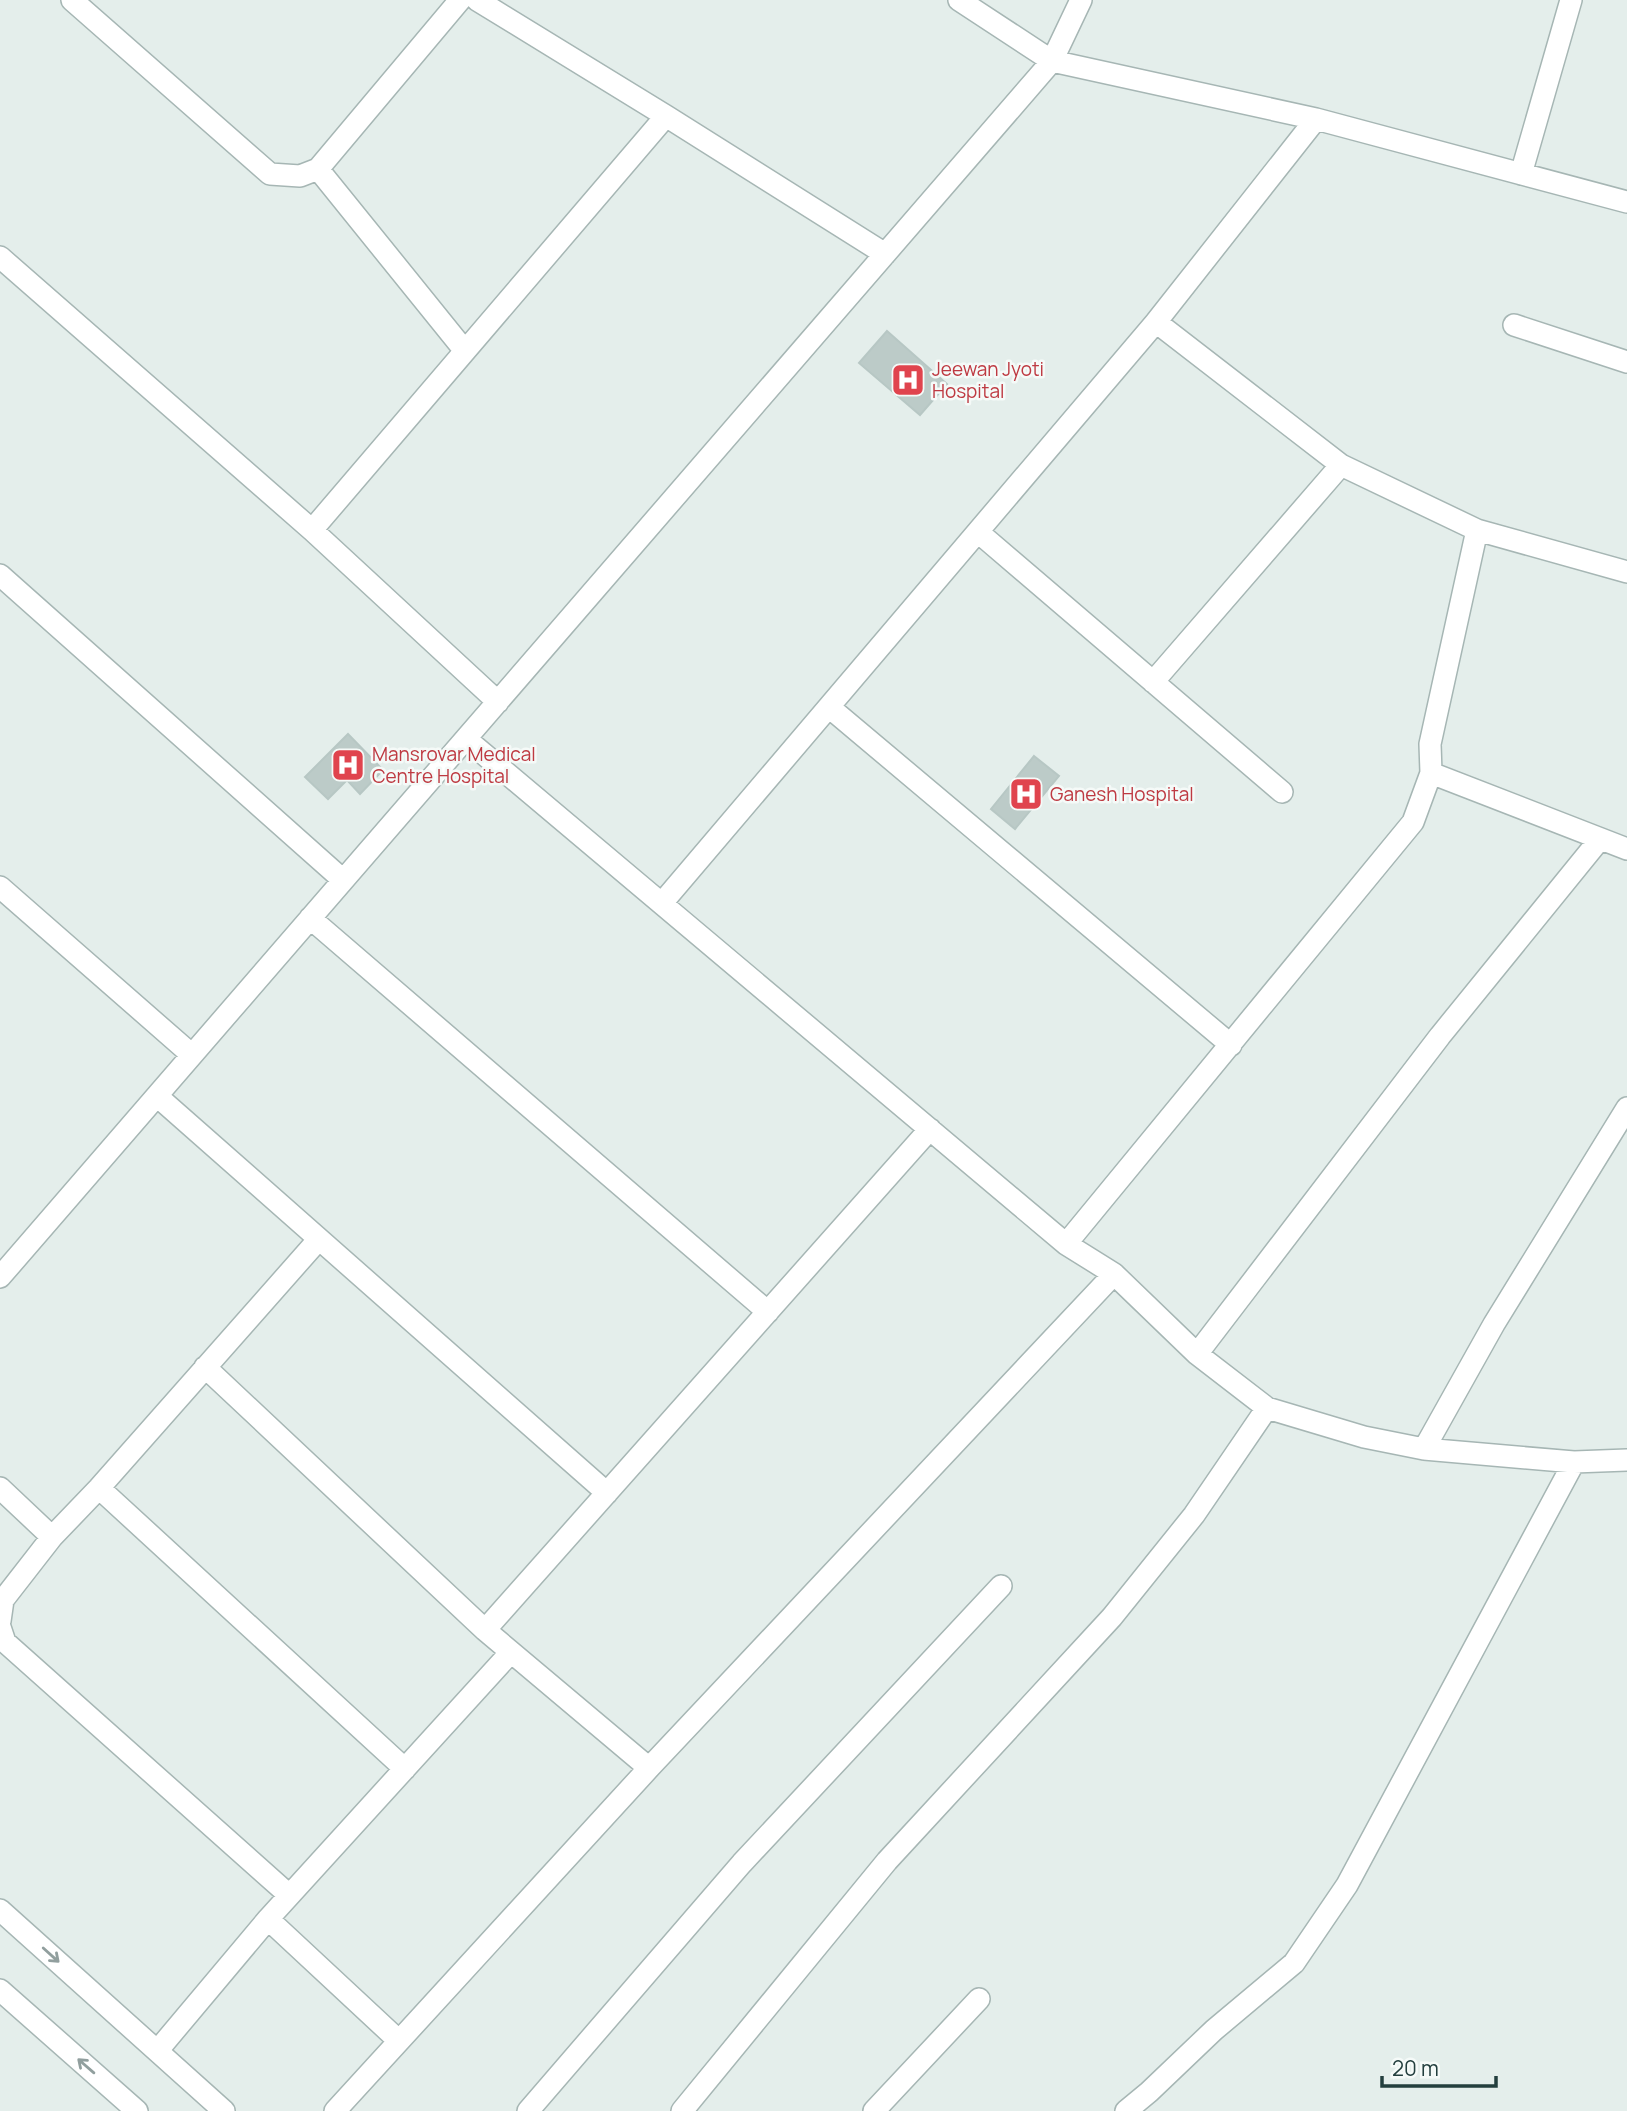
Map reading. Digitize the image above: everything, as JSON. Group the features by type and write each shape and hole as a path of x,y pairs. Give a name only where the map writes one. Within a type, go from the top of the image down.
{"street":[{"path":"72,0 270,174 300,176 318,169 460,0"},
{"path":"477,0 885,254"},
{"path":"959,0 1052,61 1316,120 1627,202"},
{"path":"0,1277 1052,61 1081,0"},
{"path":"1521,174 1572,0"},
{"path":"312,530 666,116"},
{"path":"662,903 1156,322 1316,120"},
{"path":"318,169 465,351"},
{"path":"0,257 312,530 498,702"},
{"path":"1156,322 1341,465 1477,530 1627,572"},
{"path":"1514,325 1627,362"},
{"path":"1153,682 1341,465"},
{"path":"1066,1244 1413,822 1431,773 1430,744 1477,530"},
{"path":"978,532 1282,792"},
{"path":"0,575 343,880"},
{"path":"829,707 1231,1045"},
{"path":"466,739 1066,1244 1114,1274 1197,1354 1267,1408 1364,1437 1424,1449 1574,1462 1627,1460"},
{"path":"1431,773 1627,849"},
{"path":"1197,1354 1440,1036 1600,839"},
{"path":"3,895 192,1055"},
{"path":"310,918 768,1312"},
{"path":"157,1096 607,1493"},
{"path":"1424,1449 1494,1324 1627,1108"},
{"path":"485,1630 930,1129"},
{"path":"0,1621 3,1600 52,1537 99,1488 319,1239"},
{"path":"335,2111 649,1768 1114,1274"},
{"path":"205,1367 485,1630 649,1768"},
{"path":"682,2111 887,1861 1112,1617 1194,1515 1267,1408"},
{"path":"1126,2111 1214,2029 1294,1963 1347,1885 1574,1462"},
{"path":"0,1488 52,1537"},
{"path":"99,1488 405,1769"},
{"path":"528,2111 743,1863 1002,1586"},
{"path":"2,1639 289,1895"},
{"path":"158,2050 289,1895 511,1652"},
{"path":"0,1910 224,2111"},
{"path":"268,1919 398,2040"},
{"path":"0,1990 137,2111"},
{"path":"874,2111 979,1999"}],"building":[{"path":"887,331 947,384 920,415 859,363"},
{"path":"348,734 383,770 360,794 347,780 328,799 305,777"},
{"path":"1034,756 1059,776 1015,829 991,809"}],"place":[{"name":"Jeewan Jyoti Hospital","path":"908,380"},
{"name":"Mansrovar Medical Centre Hospital","path":"348,765"},
{"name":"Ganesh Hospital","path":"1026,794"}]}
